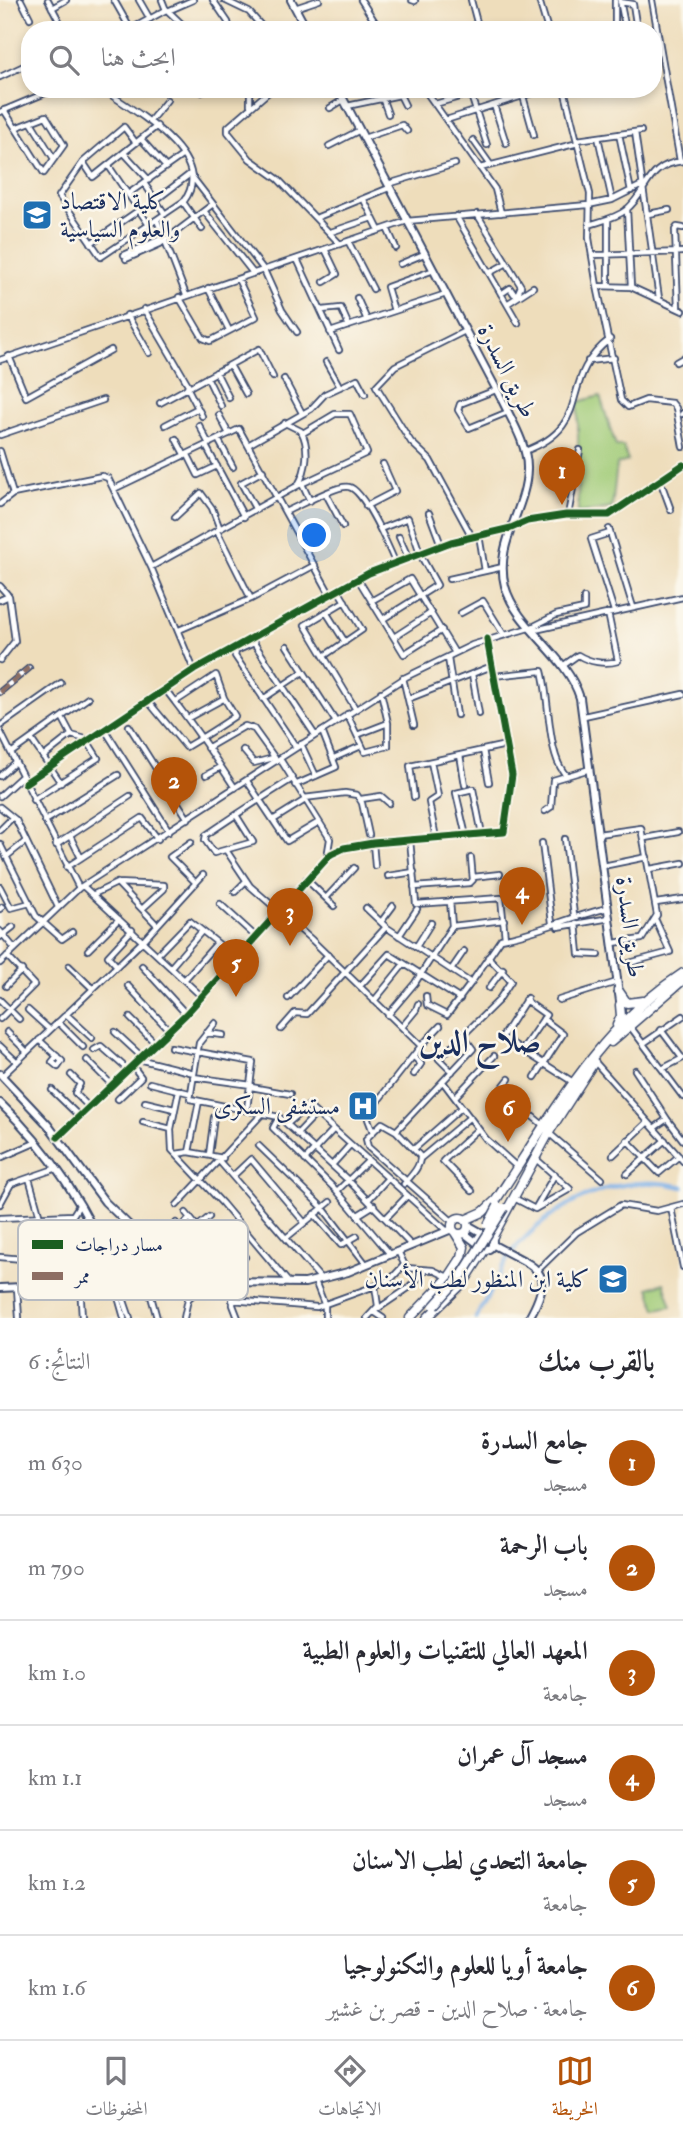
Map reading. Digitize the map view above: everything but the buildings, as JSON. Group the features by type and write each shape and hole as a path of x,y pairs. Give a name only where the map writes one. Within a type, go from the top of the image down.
{"highway":[{"path":"412,1318 449,1277 464,1253 458,1228 493,1203 548,1130 594,1062 649,999 683,972"},
{"path":"613,1031 683,980"},
{"path":"618,986 629,1004 649,999"},
{"path":"427,1318 464,1282 536,1159 573,1082 621,1018 620,1004"},
{"path":"421,1318 461,1271 542,1135 548,1130"},
{"path":"412,1318 433,1304"}],"main road":[{"path":"291,0 302,21"},
{"name":"طريق السدرة","path":"342,98 508,412 524,451 527,476 511,528 503,567 508,593 533,629 564,665 577,689 584,716 620,1004 629,1021"},
{"path":"618,986 629,1021"},
{"path":"1,1075 58,1137 101,1197 127,1220"},
{"path":"0,1105 37,1142 57,1168 87,1220"},
{"path":"248,1282 289,1284 318,1280 458,1228 488,1241"},
{"path":"458,1228 477,1243 488,1241"},
{"path":"477,1243 479,1236 537,1271 542,1280 543,1291 529,1318"},
{"path":"0,1288 17,1288"}],"street":[{"path":"21,0 30,18"},
{"path":"48,0 59,21"},
{"path":"52,8 66,0"},
{"path":"114,0 126,21"},
{"path":"139,0 150,19"},
{"path":"162,0 179,21"},
{"path":"146,21 193,0"},
{"path":"213,0 227,21"},
{"path":"224,0 249,12 257,21"},
{"path":"295,8 320,0"},
{"path":"361,0 374,21"},
{"path":"471,0 477,21"},
{"path":"539,0 545,21"},
{"path":"652,0 656,21"},
{"path":"616,21 618,1"},
{"path":"618,1 624,21"},
{"path":"618,1 633,4 636,21"},
{"path":"589,225 627,209 643,185 660,168 681,161 662,57"},
{"path":"0,77 21,67"},
{"path":"15,128 46,116 64,145 44,173 2,111 33,98"},
{"path":"116,98 157,126 183,155 190,174 264,270 282,310 297,332"},
{"path":"250,98 250,106"},
{"path":"260,98 228,127 230,136 254,162 278,179 318,217 340,244"},
{"path":"330,108 345,103 388,98"},
{"path":"402,98 405,105"},
{"path":"431,98 497,193 500,213"},
{"path":"435,104 452,98"},
{"path":"472,98 487,145"},
{"path":"446,120 516,98"},
{"path":"524,98 534,135"},
{"path":"566,98 590,194 589,225 597,286 624,404 629,407 646,400 672,403 676,408 682,447"},
{"path":"383,99 388,114"},
{"path":"150,121 167,100"},
{"path":"494,105 506,143"},
{"path":"31,122 54,159"},
{"path":"364,138 402,125 407,131"},
{"path":"83,162 93,177 157,126"},
{"path":"166,167 124,127 83,162 59,196 101,257 106,257 183,202 190,193 190,174"},
{"path":"329,146 360,130"},
{"path":"480,168 578,141 638,131 660,299"},
{"path":"619,134 631,191"},
{"path":"598,137 612,200"},
{"path":"473,140 490,164"},
{"path":"124,153 147,181 165,214"},
{"path":"128,194 183,155"},
{"path":"318,217 364,200 388,186 455,164"},
{"path":"108,165 149,225"},
{"path":"156,200 190,174"},
{"path":"0,360 407,221 588,205 612,200 643,185"},
{"path":"364,200 379,230"},
{"path":"183,202 202,229"},
{"path":"125,257 164,239 213,204"},
{"path":"627,209 631,287"},
{"path":"90,243 139,210"},
{"path":"648,214 669,210"},
{"path":"204,211 253,273"},
{"path":"477,214 522,289 514,294 510,288 501,294"},
{"path":"456,216 518,323"},
{"path":"331,232 372,218"},
{"path":"608,219 608,286"},
{"path":"157,220 186,295"},
{"path":"387,228 396,248"},
{"path":"681,310 675,229 683,228"},
{"path":"348,241 373,289"},
{"path":"233,248 243,242"},
{"path":"324,282 337,274 325,249"},
{"path":"592,254 683,252"},
{"path":"400,264 424,254"},
{"path":"297,259 339,350"},
{"path":"489,274 507,263"},
{"path":"394,311 387,287 434,270"},
{"path":"179,297 206,341 256,316 238,278"},
{"path":"597,286 631,287 681,310"},
{"path":"507,304 533,287"},
{"path":"208,288 229,330"},
{"path":"330,332 446,294"},
{"path":"357,298 367,320"},
{"path":"322,310 341,308 349,326"},
{"path":"144,309 202,416"},
{"path":"127,315 149,353"},
{"path":"465,331 390,368 376,387 414,447 430,460 472,537"},
{"path":"524,451 547,443 568,422 579,376 587,362 610,339"},
{"path":"160,403 259,349 273,377"},
{"path":"9,356 26,397 111,350"},
{"path":"587,362 614,358"},
{"path":"677,362 683,358"},
{"path":"326,362 340,387"},
{"path":"230,365 246,394"},
{"path":"216,372 229,398"},
{"path":"207,377 221,406"},
{"path":"284,379 302,413"},
{"path":"248,445 302,413 324,395 358,379 365,394"},
{"path":"496,390 460,404 458,410 469,428 508,412"},
{"path":"0,435 103,400"},
{"path":"165,425 198,408"},
{"path":"151,567 300,485 367,452 350,414 335,414 303,433"},
{"path":"219,415 229,433"},
{"path":"285,423 303,433"},
{"path":"199,425 244,517"},
{"path":"114,489 239,429 287,511 330,594"},
{"path":"303,433 305,468 300,485 310,501"},
{"path":"176,439 198,475 217,466"},
{"path":"218,439 233,467"},
{"path":"568,515 580,450"},
{"path":"0,451 1,462 13,494"},
{"path":"366,506 395,491 383,464"},
{"path":"25,783 86,739 194,670 338,590 396,562 421,556 441,545 511,528 527,521 568,515 609,515 683,465"},
{"path":"256,510 241,483 264,471"},
{"path":"0,504 13,494 102,476 108,478 151,567 194,670"},
{"path":"660,480 671,510"},
{"path":"287,511 349,487 357,492 366,506 396,562"},
{"path":"174,517 201,493 212,508 218,530 251,599"},
{"path":"326,494 343,526"},
{"path":"518,509 520,516 527,521"},
{"path":"429,513 441,545"},
{"path":"380,529 408,518 421,556 437,585 383,619"},
{"path":"564,665 578,655 589,661 618,661 611,612 591,539 610,531 634,607"},
{"path":"479,535 485,571"},
{"path":"399,537 408,558"},
{"path":"178,630 251,599 315,565"},
{"path":"449,579 503,567"},
{"path":"371,601 409,579 455,653"},
{"path":"361,584 405,654 442,630"},
{"path":"0,586 11,601 15,641 0,660"},
{"path":"324,656 362,630 338,590"},
{"path":"0,600 7,594"},
{"path":"0,962 81,887 403,678 488,639 683,597"},
{"path":"533,629 556,615 584,609 583,598"},
{"path":"345,601 305,625 355,708"},
{"path":"461,613 482,601 504,635"},
{"path":"326,612 345,642"},
{"path":"394,637 431,612"},
{"path":"58,1137 186,1014 200,995 327,858 344,848 373,843 502,833 506,827 512,777 488,639"},
{"path":"315,735 253,642 236,651 235,656 263,699 299,746 316,776"},
{"path":"287,646 336,722"},
{"path":"448,657 457,715"},
{"path":"408,699 492,666"},
{"path":"0,692 29,668"},
{"path":"494,676 542,671 552,725 551,746 559,768 567,776"},
{"path":"263,699 303,672"},
{"path":"472,674 480,713"},
{"path":"147,700 183,747 235,716 223,698 216,675 175,702"},
{"path":"403,678 414,725"},
{"path":"0,726 61,683"},
{"path":"165,689 235,788"},
{"path":"347,714 367,753 389,745 388,723 381,692"},
{"path":"584,716 683,694"},
{"path":"11,753 88,698"},
{"path":"188,719 223,698"},
{"path":"33,800 98,758 86,739 71,735 62,716"},
{"path":"357,735 388,723"},
{"path":"129,726 188,819"},
{"path":"208,748 244,726 254,729 294,782 330,840 344,848"},
{"path":"236,815 253,841 214,853 204,838 236,815 259,799 294,782 336,767 323,731"},
{"path":"0,732 67,867 81,887 94,894 200,995"},
{"path":"107,733 169,831"},
{"path":"43,757 71,735"},
{"path":"31,739 61,783"},
{"path":"0,746 5,741"},
{"path":"414,797 409,768 506,745"},
{"path":"334,758 362,746"},
{"path":"243,750 254,763 277,759"},
{"path":"483,750 489,782"},
{"path":"460,755 465,785"},
{"path":"431,761 438,796 429,802 436,838"},
{"path":"0,776 15,762"},
{"path":"206,775 221,767"},
{"path":"545,811 551,807 552,780 590,769"},
{"path":"44,821 118,775"},
{"path":"1,794 22,776"},
{"path":"247,781 289,842 319,822"},
{"path":"466,836 456,793 473,789 482,835"},
{"path":"273,820 304,799 348,793 361,799 381,796 390,803"},
{"path":"57,845 130,796"},
{"path":"361,799 369,835"},
{"path":"0,807 12,818 26,842 58,907"},
{"path":"67,867 143,817 158,839"},
{"path":"0,830 12,818"},
{"path":"598,834 641,828 656,903 655,920 640,939 613,943"},
{"path":"645,838 678,832"},
{"path":"70,836 81,858"},
{"path":"565,839 574,915"},
{"path":"327,858 330,840"},
{"path":"411,840 417,904 500,898 505,938"},
{"path":"6,857 26,842"},
{"path":"191,842 170,857 196,883"},
{"path":"373,843 375,866"},
{"path":"542,843 552,923"},
{"path":"0,844 42,923 62,939 72,932"},
{"path":"226,850 246,881 328,955 421,1046"},
{"path":"603,866 647,857"},
{"path":"414,887 462,886 472,882 471,858"},
{"path":"650,869 683,863"},
{"path":"326,898 354,868"},
{"path":"388,876 414,872"},
{"path":"472,877 500,874"},
{"path":"1,1075 144,940 203,875"},
{"path":"306,879 334,906"},
{"path":"235,892 246,881"},
{"path":"94,894 117,883 164,885 164,889 142,909"},
{"path":"117,883 157,925"},
{"path":"0,887 11,908 30,902"},
{"path":"656,903 683,899"},
{"path":"388,1015 422,974 452,926 450,901"},
{"path":"220,904 255,936"},
{"path":"381,922 393,906"},
{"path":"366,908 386,927 471,983"},
{"path":"426,996 427,1006 444,1016 449,1014 497,942 505,938 517,938 574,915 609,908"},
{"path":"399,936 417,909"},
{"path":"88,950 120,918"},
{"path":"558,926 610,918"},
{"path":"452,926 504,920"},
{"path":"629,963 670,952 655,920"},
{"path":"158,954 188,922 235,957"},
{"path":"415,947 431,923"},
{"path":"576,923 579,954 599,955"},
{"path":"13,927 1,934 15,949"},
{"path":"281,1029 296,1012 307,1014 386,927"},
{"path":"650,929 660,929"},
{"path":"117,966 108,956 132,930"},
{"path":"172,967 202,931"},
{"path":"185,979 218,943"},
{"path":"451,970 464,951"},
{"path":"360,986 387,954 460,999"},
{"path":"288,998 328,955"},
{"path":"0,1019 34,985 7,956"},
{"path":"452,1072 439,1059 498,1001 510,983 502,969 488,957"},
{"path":"374,1001 404,963"},
{"path":"142,965 186,1014"},
{"path":"69,966 93,989"},
{"path":"489,988 502,969"},
{"path":"6,986 22,970"},
{"path":"128,986 169,1030"},
{"path":"559,1000 618,986"},
{"path":"522,1050 543,1019 544,1013 526,999 502,1035 522,1050 543,1064 573,1082"},
{"path":"0,1000 19,1019"},
{"path":"402,1027 418,1004"},
{"path":"28,1010 50,1030"},
{"path":"66,1014 92,1038"},
{"path":"644,1043 683,1016"},
{"path":"130,1018 155,1043"},
{"path":"535,1077 563,1034 543,1019"},
{"path":"629,1021 683,1097"},
{"path":"58,1022 83,1047"},
{"path":"215,1023 199,1042 190,1099 279,1117 369,1200 411,1245"},
{"path":"373,1132 368,1119 369,1112 440,1026"},
{"path":"661,1030 682,1058 662,1069"},
{"path":"6,1032 27,1052"},
{"path":"115,1032 140,1058 193,1075 290,1094"},
{"path":"206,1033 223,1035"},
{"path":"396,1131 474,1048 462,1034"},
{"path":"39,1040 57,1056"},
{"path":"0,1046 17,1062"},
{"path":"94,1050 102,1046 141,1077 118,1099"},
{"path":"171,1047 253,1062 247,1109"},
{"path":"455,1097 494,1056"},
{"path":"414,1057 421,1064 414,1074"},
{"path":"87,1060 112,1085"},
{"path":"594,1062 682,1159 660,1173 627,1140"},
{"path":"635,1070 683,1140"},
{"path":"71,1075 80,1084 75,1093 89,1107"},
{"path":"493,1098 509,1079"},
{"path":"443,1082 478,1129 517,1168"},
{"path":"150,1083 189,1093"},
{"path":"52,1090 79,1116"},
{"path":"179,1090 171,1129 171,1146 235,1220"},
{"path":"502,1090 602,1180"},
{"path":"189,1152 199,1101"},
{"path":"145,1102 174,1109"},
{"path":"287,1124 306,1106 407,1196 458,1228"},
{"path":"414,1149 462,1107"},
{"path":"209,1156 214,1117 225,1110"},
{"path":"177,1205 222,1160 264,1112"},
{"path":"297,1134 316,1114"},
{"path":"279,1117 273,1127 337,1191 404,1265 410,1269 449,1277"},
{"path":"405,1182 421,1158 470,1117"},
{"path":"654,1128 667,1119"},
{"path":"142,1122 171,1129"},
{"path":"421,1158 384,1122 366,1139 368,1147 458,1228"},
{"path":"613,1155 648,1122"},
{"path":"472,1191 443,1161 478,1129"},
{"path":"305,1160 334,1130"},
{"path":"628,1174 664,1140"},
{"path":"1,1157 37,1142"},
{"path":"332,1165 350,1145"},
{"path":"259,1146 323,1208 366,1264"},
{"path":"176,1154 189,1152 222,1160 318,1280 325,1306 325,1318"},
{"path":"535,1209 570,1189 536,1159"},
{"path":"233,1176 251,1160 304,1222"},
{"path":"337,1191 368,1161"},
{"path":"0,1204 9,1186 57,1168"},
{"path":"535,1209 555,1174"},
{"path":"29,1177 40,1217"},
{"path":"369,1200 388,1178"},
{"path":"386,1218 407,1196"},
{"path":"514,1198 535,1209"},
{"path":"286,1238 330,1202"},
{"path":"0,1218 75,1214 80,1204"},
{"path":"537,1271 577,1232 621,1205 657,1211 683,1204"},
{"path":"358,1215 374,1205"},
{"path":"671,1208 683,1267"},
{"path":"186,1213 190,1218"},
{"path":"314,1214 341,1245 356,1236"},
{"path":"52,1216 52,1220"},
{"path":"205,1220 209,1217"},
{"path":"248,1235 289,1284"},
{"path":"0,1257 18,1259"},
{"path":"239,1318 232,1300 325,1306 392,1278 404,1265"},
{"path":"367,1318 410,1287 425,1270"},
{"path":"375,1286 379,1302 375,1311"},
{"path":"17,1288 19,1318"},
{"path":"81,1300 82,1318"},
{"path":"120,1300 124,1318"},
{"path":"123,1300 130,1318"},
{"path":"152,1300 157,1318"},
{"path":"184,1318 188,1300"},
{"path":"375,1311 383,1318"}],"green space":[{"path":"600,396 616,446 623,446 628,461 617,464 612,508 578,513 578,402"},
{"path":"664,1283 672,1306 656,1309 649,1288"}],"waterway":[{"path":"513,1251 548,1218 590,1195 635,1183 683,1187"},
{"path":"476,1318 508,1258"}],"marked path":[{"path":"0,692 29,668"}],"cycle path":[{"path":"25,783 194,670 369,573 451,542 511,528 527,521 566,515 609,515 683,465"},
{"path":"58,1137 186,1014 331,854 344,848 373,843 504,832 512,775 487,639"}],"place":[{"name":"كلية الاقتصاد والعلوم السياسية","path":"37,215"},
{"name":"جامع السدرة","path":"562,505"},
{"name":"باب الرحمة","path":"174,815"},
{"name":"مسجد آل عمران","path":"522,925"},
{"name":"المعهد العالي للتقنيات والعلوم الطبية","path":"290,946"},
{"name":"جامعة التحدي لطب الاسنان","path":"236,997"},
{"name":"مستشفى السكرى","path":"363,1106"},
{"name":"جامعة أويا للعلوم والتكنولوجيا","path":"508,1142"},
{"name":"كلية ابن المنظور لطب الأسنان","path":"613,1279"}],"district":[{"name":"صلاح الدين","path":"480,1042"}]}
